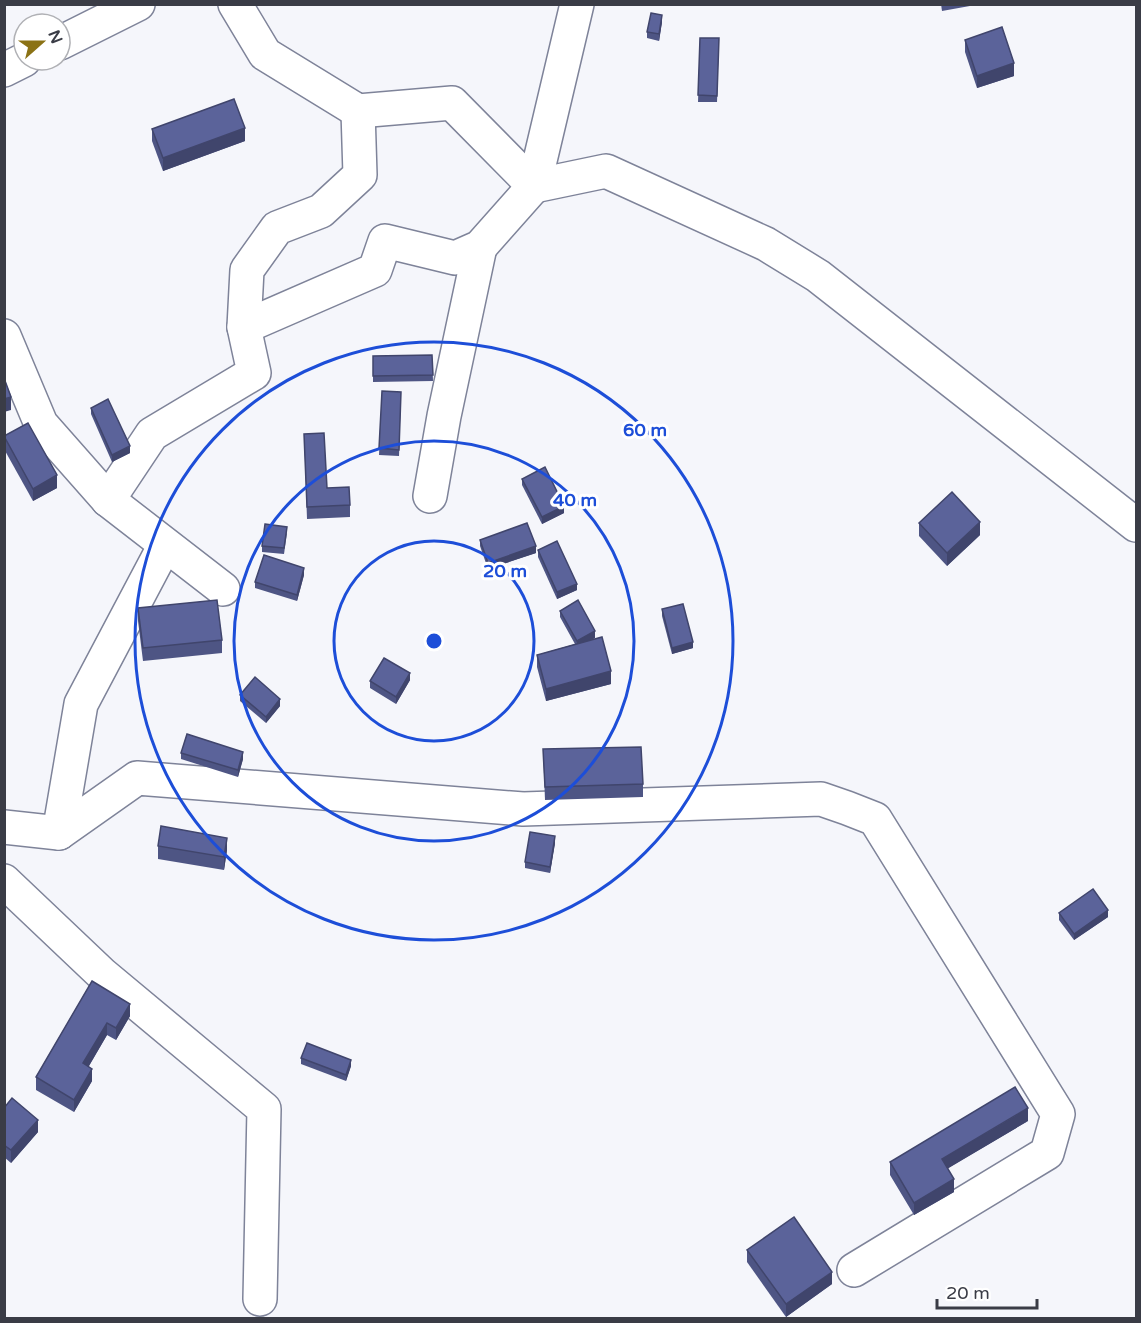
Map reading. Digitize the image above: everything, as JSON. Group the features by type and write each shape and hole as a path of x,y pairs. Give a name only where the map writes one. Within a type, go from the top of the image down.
{"street":[{"path":"72,37 138,4"},
{"path":"235,4 265,54 358,111 452,104 534,186"},
{"path":"244,327 375,270 385,241 455,258 480,247 534,186 577,4"},
{"path":"108,500 153,434 254,373 244,327 247,270 278,228 321,210 360,175 358,111"},
{"path":"534,186 606,171 766,244 818,276 1137,525"},
{"path":"430,496 444,416 480,247"},
{"path":"4,336 41,424 108,500 222,589"},
{"path":"59,833 81,704 165,545"},
{"path":"4,827 59,833 137,778 523,809 821,799 875,819 1058,1114 1047,1153 854,1270"},
{"path":"4,880 102,975 264,1109 260,1299"}],"building":[{"path":"651,13 662,15 659,34 647,32"},
{"path":"1002,27 1014,63 977,76 965,40"},
{"path":"700,38 719,38 717,96 698,95"},
{"path":"234,99 245,128 163,158 152,129"},
{"path":"432,355 433,375 373,376 373,356"},
{"path":"4,378 11,397 4,399"},
{"path":"382,391 401,392 399,450 379,448"},
{"path":"108,399 130,446 112,455 91,408"},
{"path":"28,423 57,475 33,489 4,436"},
{"path":"324,433 327,488 349,487 350,505 307,507 304,434"},
{"path":"545,467 564,506 542,517 522,479"},
{"path":"952,492 980,522 947,553 919,523"},
{"path":"527,523 536,546 488,563 480,540"},
{"path":"265,524 287,527 284,548 262,546"},
{"path":"557,541 577,584 557,592 538,550"},
{"path":"264,555 304,568 297,595 255,582"},
{"path":"217,600 222,640 143,648 138,608"},
{"path":"578,600 595,631 577,641 560,611"},
{"path":"683,604 693,642 672,648 662,609"},
{"path":"602,637 611,671 546,689 537,655"},
{"path":"384,658 410,673 396,697 370,681"},
{"path":"255,677 280,699 266,717 240,695"},
{"path":"187,734 243,752 238,770 181,753"},
{"path":"641,747 643,784 545,787 543,749"},
{"path":"161,826 227,838 224,857 158,846"},
{"path":"530,832 555,836 550,867 525,862"},
{"path":"1093,889 1108,910 1074,934 1059,913"},
{"path":"92,981 130,1004 116,1028 107,1023 83,1063 92,1069 74,1100 36,1077"},
{"path":"307,1043 351,1060 346,1075 301,1058"},
{"path":"1015,1087 1028,1108 942,1159 954,1179 914,1203 890,1162"},
{"path":"12,1098 38,1120 11,1150 4,1145 4,1108"},
{"path":"794,1217 832,1272 786,1304 747,1250"}]}
